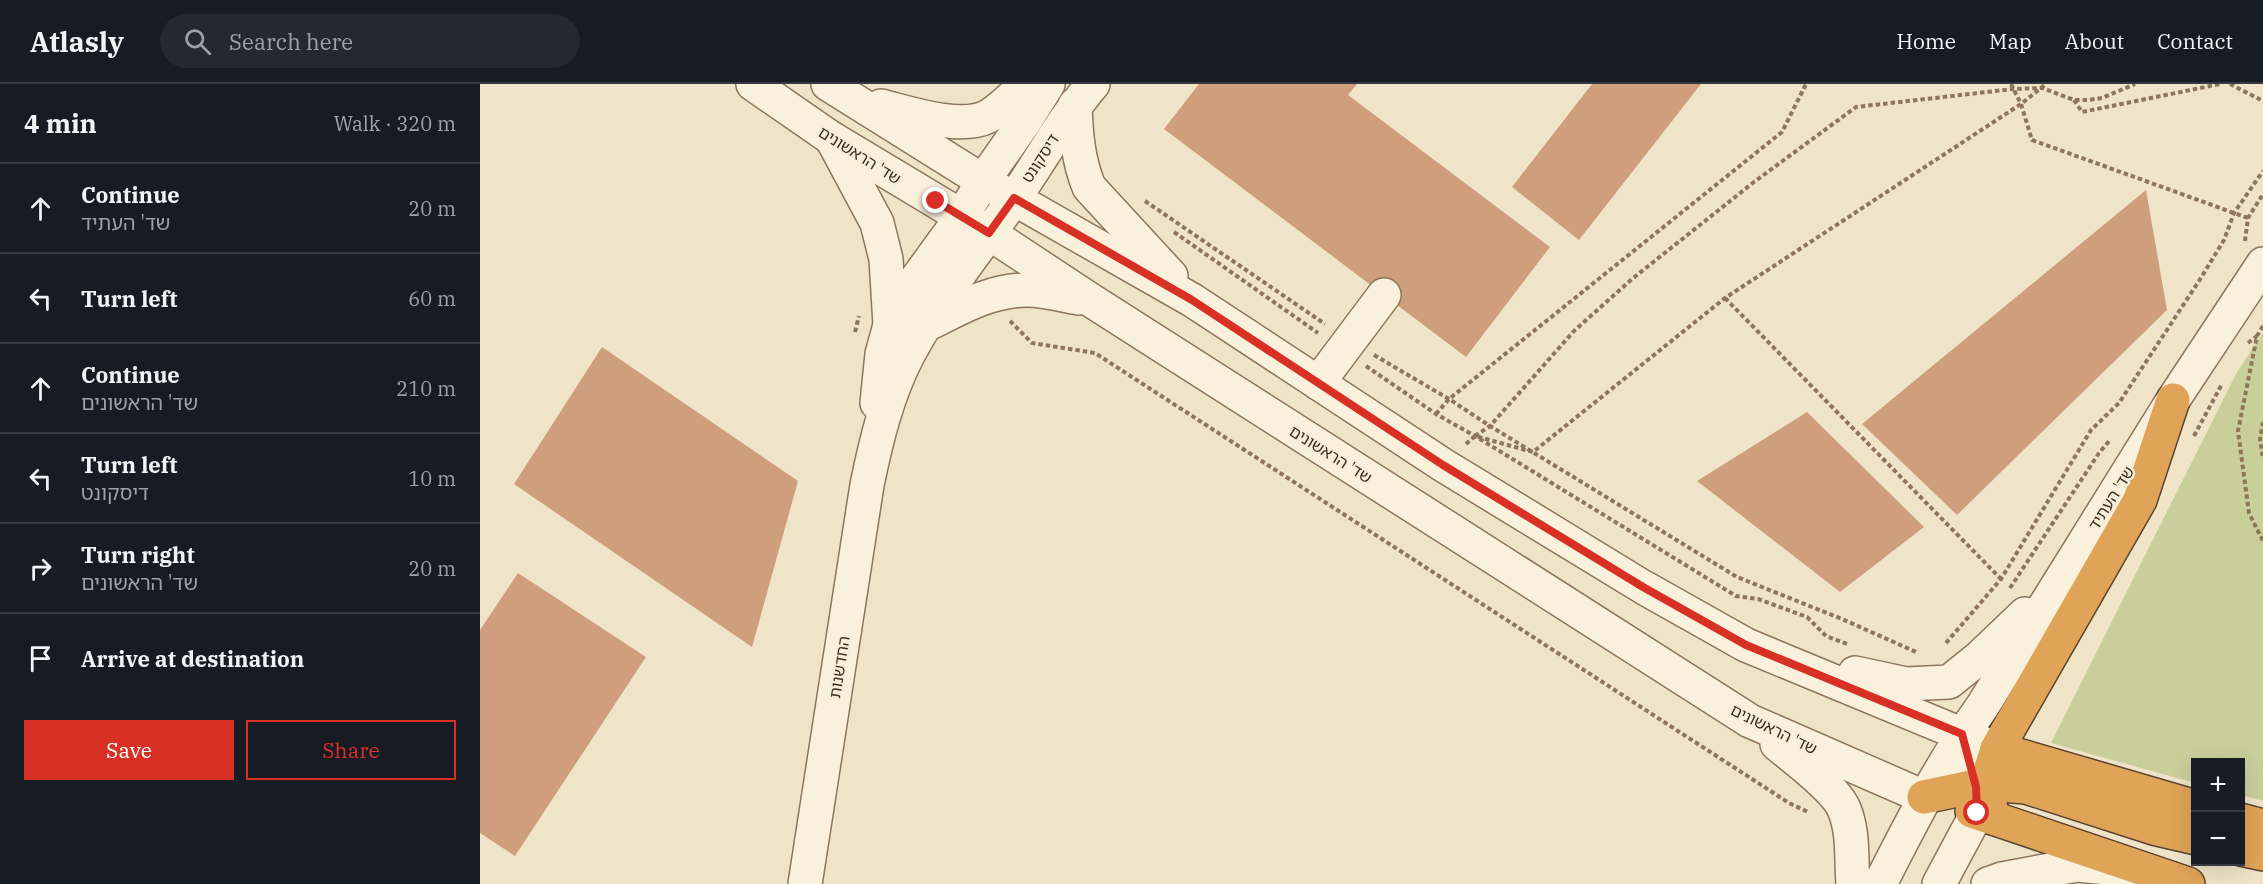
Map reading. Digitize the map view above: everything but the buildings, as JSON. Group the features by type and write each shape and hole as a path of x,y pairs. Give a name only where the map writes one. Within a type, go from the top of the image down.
{"highway":[{"path":"1983,801 1997,749 2140,500 2173,400"},
{"path":"1997,749 2191,806"},
{"path":"1983,801 2026,787 2157,829 2191,837"},
{"path":"1924,797 1983,801 2175,879"},
{"path":"2245,821 2263,826"},
{"path":"2245,850 2263,854"}],"street":[{"name":"שד' הראשונים","path":"753,84 831,138 975,226 1750,721 1924,797"},
{"path":"838,91 938,121 971,121 987,117 1027,84"},
{"path":"975,226 983,181 1048,84"},
{"path":"838,91 983,181 1192,300 1443,465 1643,587 1746,645 1997,749"},
{"path":"1084,94 1077,145 1082,170 1089,187 1192,300"},
{"name":"דיסקונט","path":"975,226 1014,198 1084,94"},
{"path":"831,138 877,223 886,259 890,325"},
{"name":"החדשנות","path":"874,450 891,396 908,356 975,226"},
{"name":"החדשנות","path":"805,884 874,450 882,354 890,325 913,284 975,226"},
{"name":"שד' העתיד","path":"1880,884 1924,797 2173,400 2251,257"},
{"path":"926,325 973,301 1001,292 1029,290 1089,299"},
{"path":"1318,383 1384,295"},
{"path":"1746,645 1906,684 1980,657 2059,581"},
{"path":"1750,721 1824,784 1844,807 1850,826 1853,884"},
{"path":"1939,884 1983,801 1962,734"},
{"path":"1988,884 2001,879 2077,865 2175,879"}],"path":[{"path":"1436,414 1449,399 1782,132 1806,84"},
{"path":"1533,452 1725,298 2022,104 2046,84"},
{"path":"1443,465 1475,436 1490,426 1574,331 1632,279 1754,182 1856,107 2012,86 2042,88 2073,100 2102,98 2135,84"},
{"path":"2073,100 2082,112 2220,84"},
{"path":"2230,84 2263,101"},
{"path":"2012,86 2022,104 2032,140 2248,218"},
{"path":"1172,231 1347,346 1449,399 1737,576 1842,618 1940,671 2001,579 2091,430 2119,403 2199,281 2223,240 2234,213 2263,171"},
{"path":"2251,257 2245,241 2248,218 2263,194"},
{"path":"1144,200 1347,346 1436,414 1736,596 1758,600 1807,617 1826,636 1855,646"},
{"path":"985,297 1032,344 1095,353 1789,803 1809,813"},
{"path":"1725,298 2001,579"},
{"path":"2263,326 2257,336 2238,431 2249,513 2263,541"},
{"path":"2263,422 2260,439 2263,459"},
{"path":"1475,436 1533,452"},
{"path":"2004,597 2099,453 2113,438"}],"green space":[{"path":"2263,333 2263,801 2245,796 2245,758 2191,758 2191,782 2051,743 2237,372"}],"route":[{"path":"936,201 989,233 1014,198 1192,300 1443,465 1643,587 1746,645 1962,734 1976,787 1977,813"}]}
